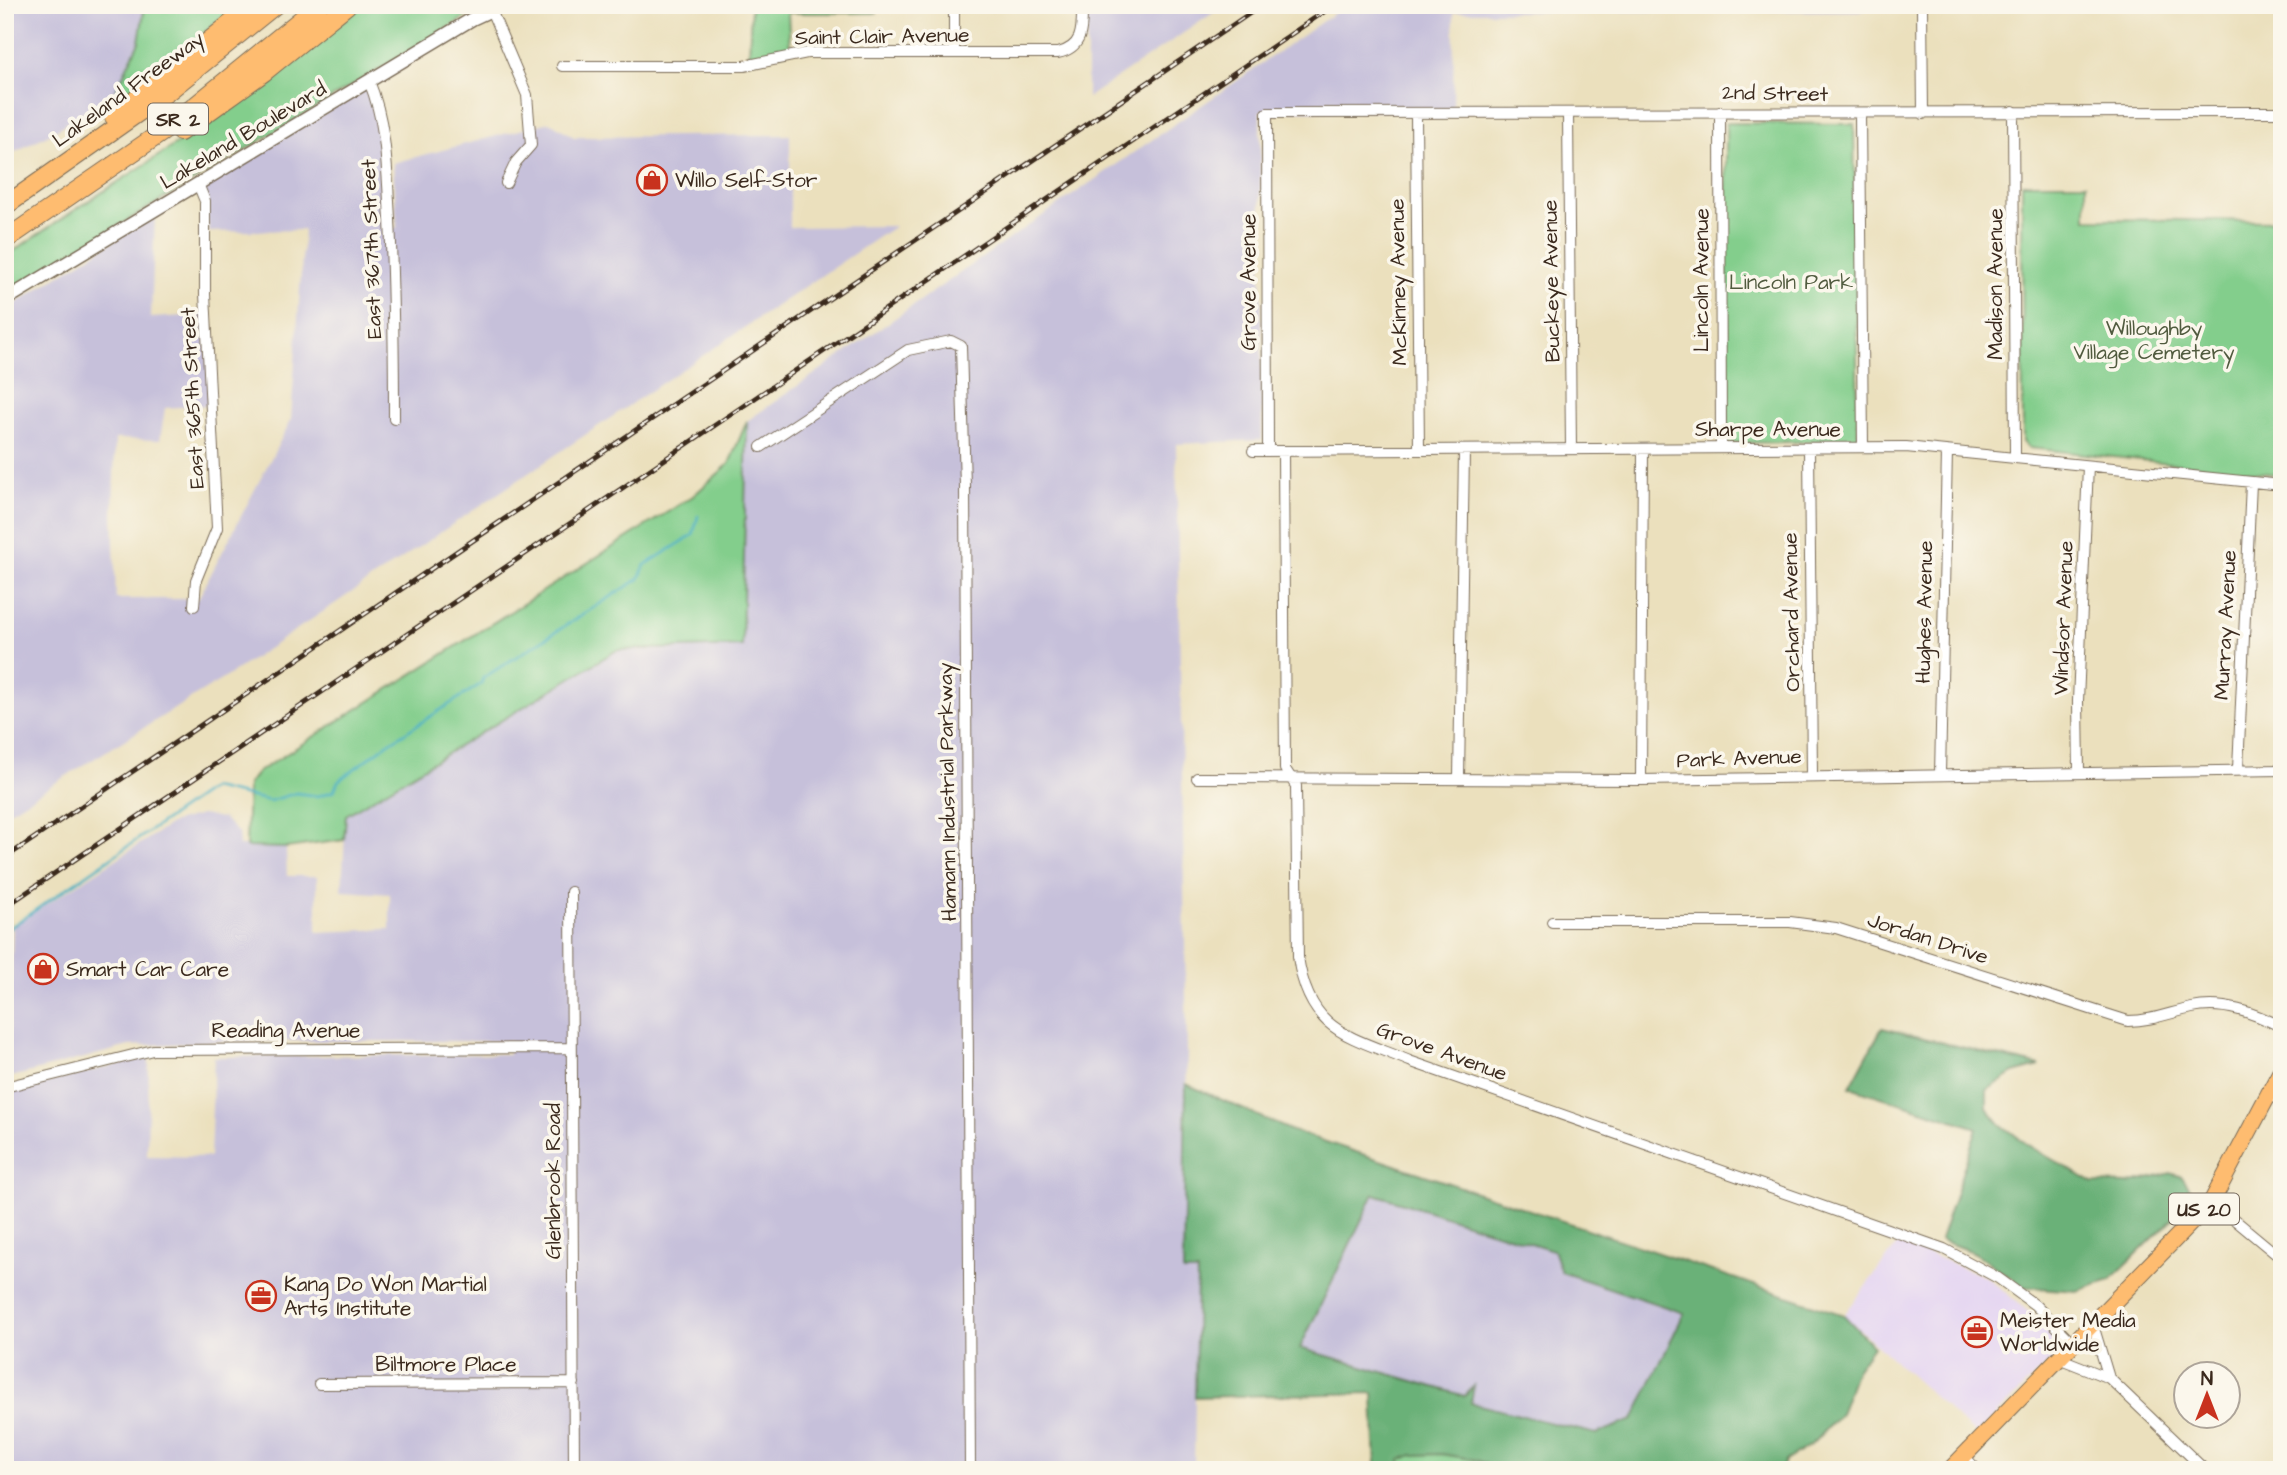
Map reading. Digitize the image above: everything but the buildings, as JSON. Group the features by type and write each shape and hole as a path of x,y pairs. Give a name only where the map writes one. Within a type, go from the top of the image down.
{"highway":[{"path":"68,160 121,110 254,5"},
{"name":"Lakeland Freeway","path":"5,206 166,93 275,5"},
{"name":"SR 2","path":"5,240 168,128 319,5"},
{"path":"30,223 93,190 180,133 264,72 347,5"}],"main road":[{"name":"US 20","path":"1950,1470 2212,1201 2275,1097 2282,1069"}],"street":[{"path":"954,5 954,52"},
{"name":"Saint Clair Avenue","path":"562,66 744,66 807,53 1069,50 1081,35 1082,5"},
{"path":"1922,5 1923,114"},
{"path":"496,8 527,95 531,145 516,162 506,183"},
{"name":"Lakeland Boulevard","path":"5,300 369,81 496,8"},
{"name":"East 367th Street","path":"369,81 380,108 386,145 394,284 394,419"},
{"name":"Madison Avenue","path":"2013,111 2015,457"},
{"name":"Lincoln Avenue","path":"1720,112 1721,448"},
{"name":"2nd Street","path":"1267,113 2282,112"},
{"name":"Grove Avenue","path":"1267,113 1268,451"},
{"name":"Buckeye Avenue","path":"1568,113 1572,449"},
{"path":"1860,113 1863,447"},
{"name":"McKinney Avenue","path":"1416,114 1419,450"},
{"name":"East 365th Street","path":"194,606 196,579 216,528 217,502 205,294 205,201 198,184"},
{"name":"Hamann Industrial Parkway","path":"761,447 908,350 951,341 961,346 965,486 970,1470"},
{"name":"Sharpe Avenue","path":"1253,451 1863,447 2015,457 2282,485"},
{"name":"Orchard Avenue","path":"1809,449 1812,775"},
{"path":"1641,780 1643,450"},
{"name":"Grove Avenue","path":"1283,451 1285,769 1296,786 1298,957 1301,981 1312,1007 1337,1031 1412,1062 1944,1249 1998,1278 2035,1305 2074,1344"},
{"path":"1459,779 1464,451"},
{"name":"Hughes Avenue","path":"1940,774 1947,452"},
{"name":"Windsor Avenue","path":"2079,772 2078,701 2088,466"},
{"name":"Murray Avenue","path":"2238,769 2250,483"},
{"name":"Park Avenue","path":"1197,778 1641,780 1812,775 2282,770"},
{"name":"Glenbrook Road","path":"571,892 574,1470"},
{"name":"Jordan Drive","path":"1552,922 1790,922 1836,929 2128,1021 2150,1021 2196,1007 2215,1006 2246,1012 2282,1027"},
{"name":"Reading Avenue","path":"5,1087 153,1050 571,1048"},
{"path":"2212,1201 2282,1259"},
{"path":"2093,1325 2109,1378"},
{"path":"2061,1359 2109,1378 2201,1468"},
{"name":"Biltmore Place","path":"318,1384 574,1383"},
{"path":"1964,1456 1977,1470"}],"shaded area":[{"path":"5,5 145,5 139,42 116,90 53,132 5,157"},
{"path":"1087,5 1225,5 1087,98"},
{"path":"1346,5 1865,5 1865,11 1454,12 1453,112 1260,111 1262,440 1176,444 1187,1053 1183,1272 1197,1272 1194,1470 5,1470 5,1093 149,1057 147,1156 210,1157 214,1057 509,1054 510,1041 230,1041 129,1046 8,1078 13,926 174,822 201,815 223,818 238,833 239,846 286,848 287,876 317,876 317,932 390,929 390,894 342,891 346,815 617,650 742,646 747,421"},
{"path":"368,87 377,110 386,227 397,228 393,163 550,122 574,137 790,135 790,227 895,226 229,675 5,814 5,310 155,215 151,318 205,315 210,405 165,408 160,440 115,439 113,515 116,599 198,599 291,420 304,230 209,232 203,185"},
{"path":"1374,1194 1553,1250 1561,1272 1684,1314 1633,1420 1596,1434 1471,1403 1474,1387 1465,1396 1300,1348"},
{"path":"1899,1242 1988,1278 2057,1335 2065,1346 1976,1435 1844,1315"}],"green space":[{"path":"145,5 239,5 124,97 116,90 139,42"},
{"path":"360,5 486,5 5,294 5,257 232,106 319,41"},
{"path":"751,5 877,5 877,13 788,13 790,50 749,61"},
{"name":"Lincoln Park","path":"1726,123 1854,124 1858,441 1727,443"},
{"name":"Willoughby Village Cemetery","path":"2022,183 2086,183 2086,219 2282,221 2282,475 2029,448 2023,442"},
{"path":"747,421 742,646 617,650 346,815 344,840 286,848 246,847 248,784 258,772 693,496 729,464"},
{"path":"1882,1028 2040,1066 2014,1073 1987,1090 1987,1108 2000,1124 2031,1147 2093,1183 2129,1184 2171,1173 2182,1177 2190,1189 2188,1204 2110,1280 2077,1291 2024,1287 1975,1253 1940,1240 1977,1128 1850,1087"},
{"path":"1186,1084 1290,1130 1844,1315 1873,1346 1856,1370 1840,1414 1812,1444 1785,1461 1781,1470 1624,1470 1618,1467 1617,1470 1496,1470 1477,1460 1442,1454 1412,1455 1400,1460 1402,1470 1376,1470 1373,1393 1195,1397 1197,1272 1183,1272","holes":["1374,1194 1553,1250 1561,1272 1684,1313 1633,1420 1596,1434 1471,1403 1474,1386 1465,1396 1300,1348"]},
{"path":"1442,1454 1477,1460 1496,1470 1402,1470 1400,1460 1412,1455"}],"waterway":[{"path":"5,931 212,788 270,801 296,793 318,796 334,791 338,781 389,743 481,684 483,678 639,579 645,565 693,535 698,516"}],"railway":[{"path":"5,858 1262,5"},
{"path":"5,907 1334,5"}],"place":[{"name":"Willo Self-Stor","path":"652,180"},
{"name":"Smart Car Care","path":"43,969"},
{"name":"Kang Do Won Martial Arts Institute","path":"261,1296"},
{"name":"Meister Media Worldwide","path":"1977,1332"}]}
